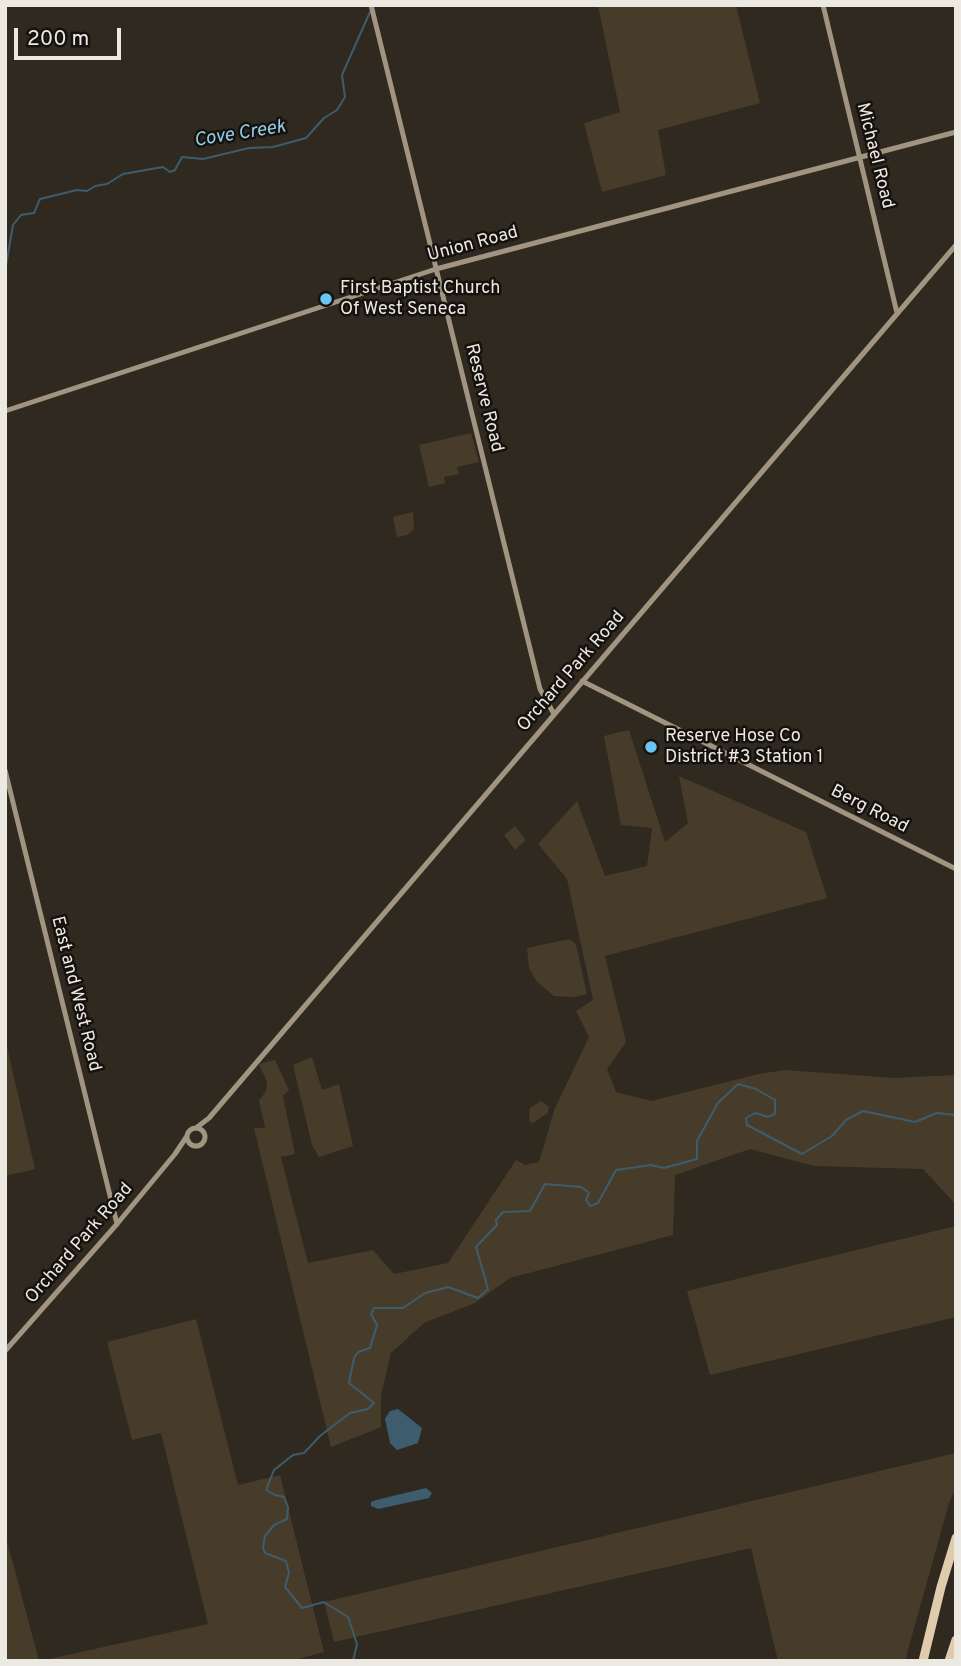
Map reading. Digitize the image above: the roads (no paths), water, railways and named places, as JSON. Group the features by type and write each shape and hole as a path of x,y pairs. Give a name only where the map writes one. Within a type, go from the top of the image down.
{"highway":[{"path":"923,1661 956,1538"},
{"path":"949,1661 956,1640"}],"main road":[{"name":"Reserve Road","path":"371,5 540,689 554,714"},
{"name":"Michael Road","path":"823,5 897,313"},
{"name":"Union Road","path":"5,411 436,269 956,132"},
{"name":"Orchard Park Road","path":"196,1128 209,1118 956,245"},
{"name":"Berg Road","path":"582,681 956,869"},
{"name":"East and West Road","path":"5,770 117,1224"},
{"name":"Orchard Park Road","path":"205,1136 209,1118"},
{"path":"196,1128 205,1136 201,1145 193,1145 188,1141 190,1130 196,1128"},
{"name":"Orchard Park Road","path":"5,1351 117,1224 187,1136"},
{"name":"Orchard Park Road","path":"175,1154 193,1145"}],"water":[{"path":"398,1409 422,1428 418,1443 397,1450 390,1443 385,1419 390,1411"},
{"path":"426,1488 432,1493 429,1498 378,1509 371,1506 371,1502 376,1500"}],"waterway":[{"name":"Cove Creek","path":"5,271 13,225 21,215 34,213 40,199 77,190 87,191 107,184 123,174 163,167 170,172 175,170 182,157 203,159 249,148 273,147 306,138 324,118 337,110 345,97 342,75 370,12"},
{"path":"353,1661 357,1644 348,1617 324,1602 302,1608 285,1587 289,1573 286,1561 265,1553 265,1536 274,1525 287,1519 288,1507 284,1497 266,1490 274,1470 293,1455 304,1453 320,1436 350,1413 368,1409 374,1403 349,1383 354,1358 358,1352 370,1348 377,1325 371,1314 374,1308 403,1308 425,1293 448,1287 478,1298 488,1289 476,1247 497,1225 496,1220 503,1212 530,1211 545,1184 581,1187 589,1193 586,1200 590,1206 598,1203 616,1170 651,1165 664,1168 697,1159 697,1141 718,1103 738,1084 756,1089 775,1100 775,1114 768,1117 755,1113 746,1118 747,1125 802,1154 832,1136 846,1120 863,1111 915,1122 937,1113 956,1115"}],"place":[{"name":"First Baptist Church Of West Seneca","path":"326,299"},
{"name":"Reserve Hose Co District #3 Station 1","path":"651,747"}]}
